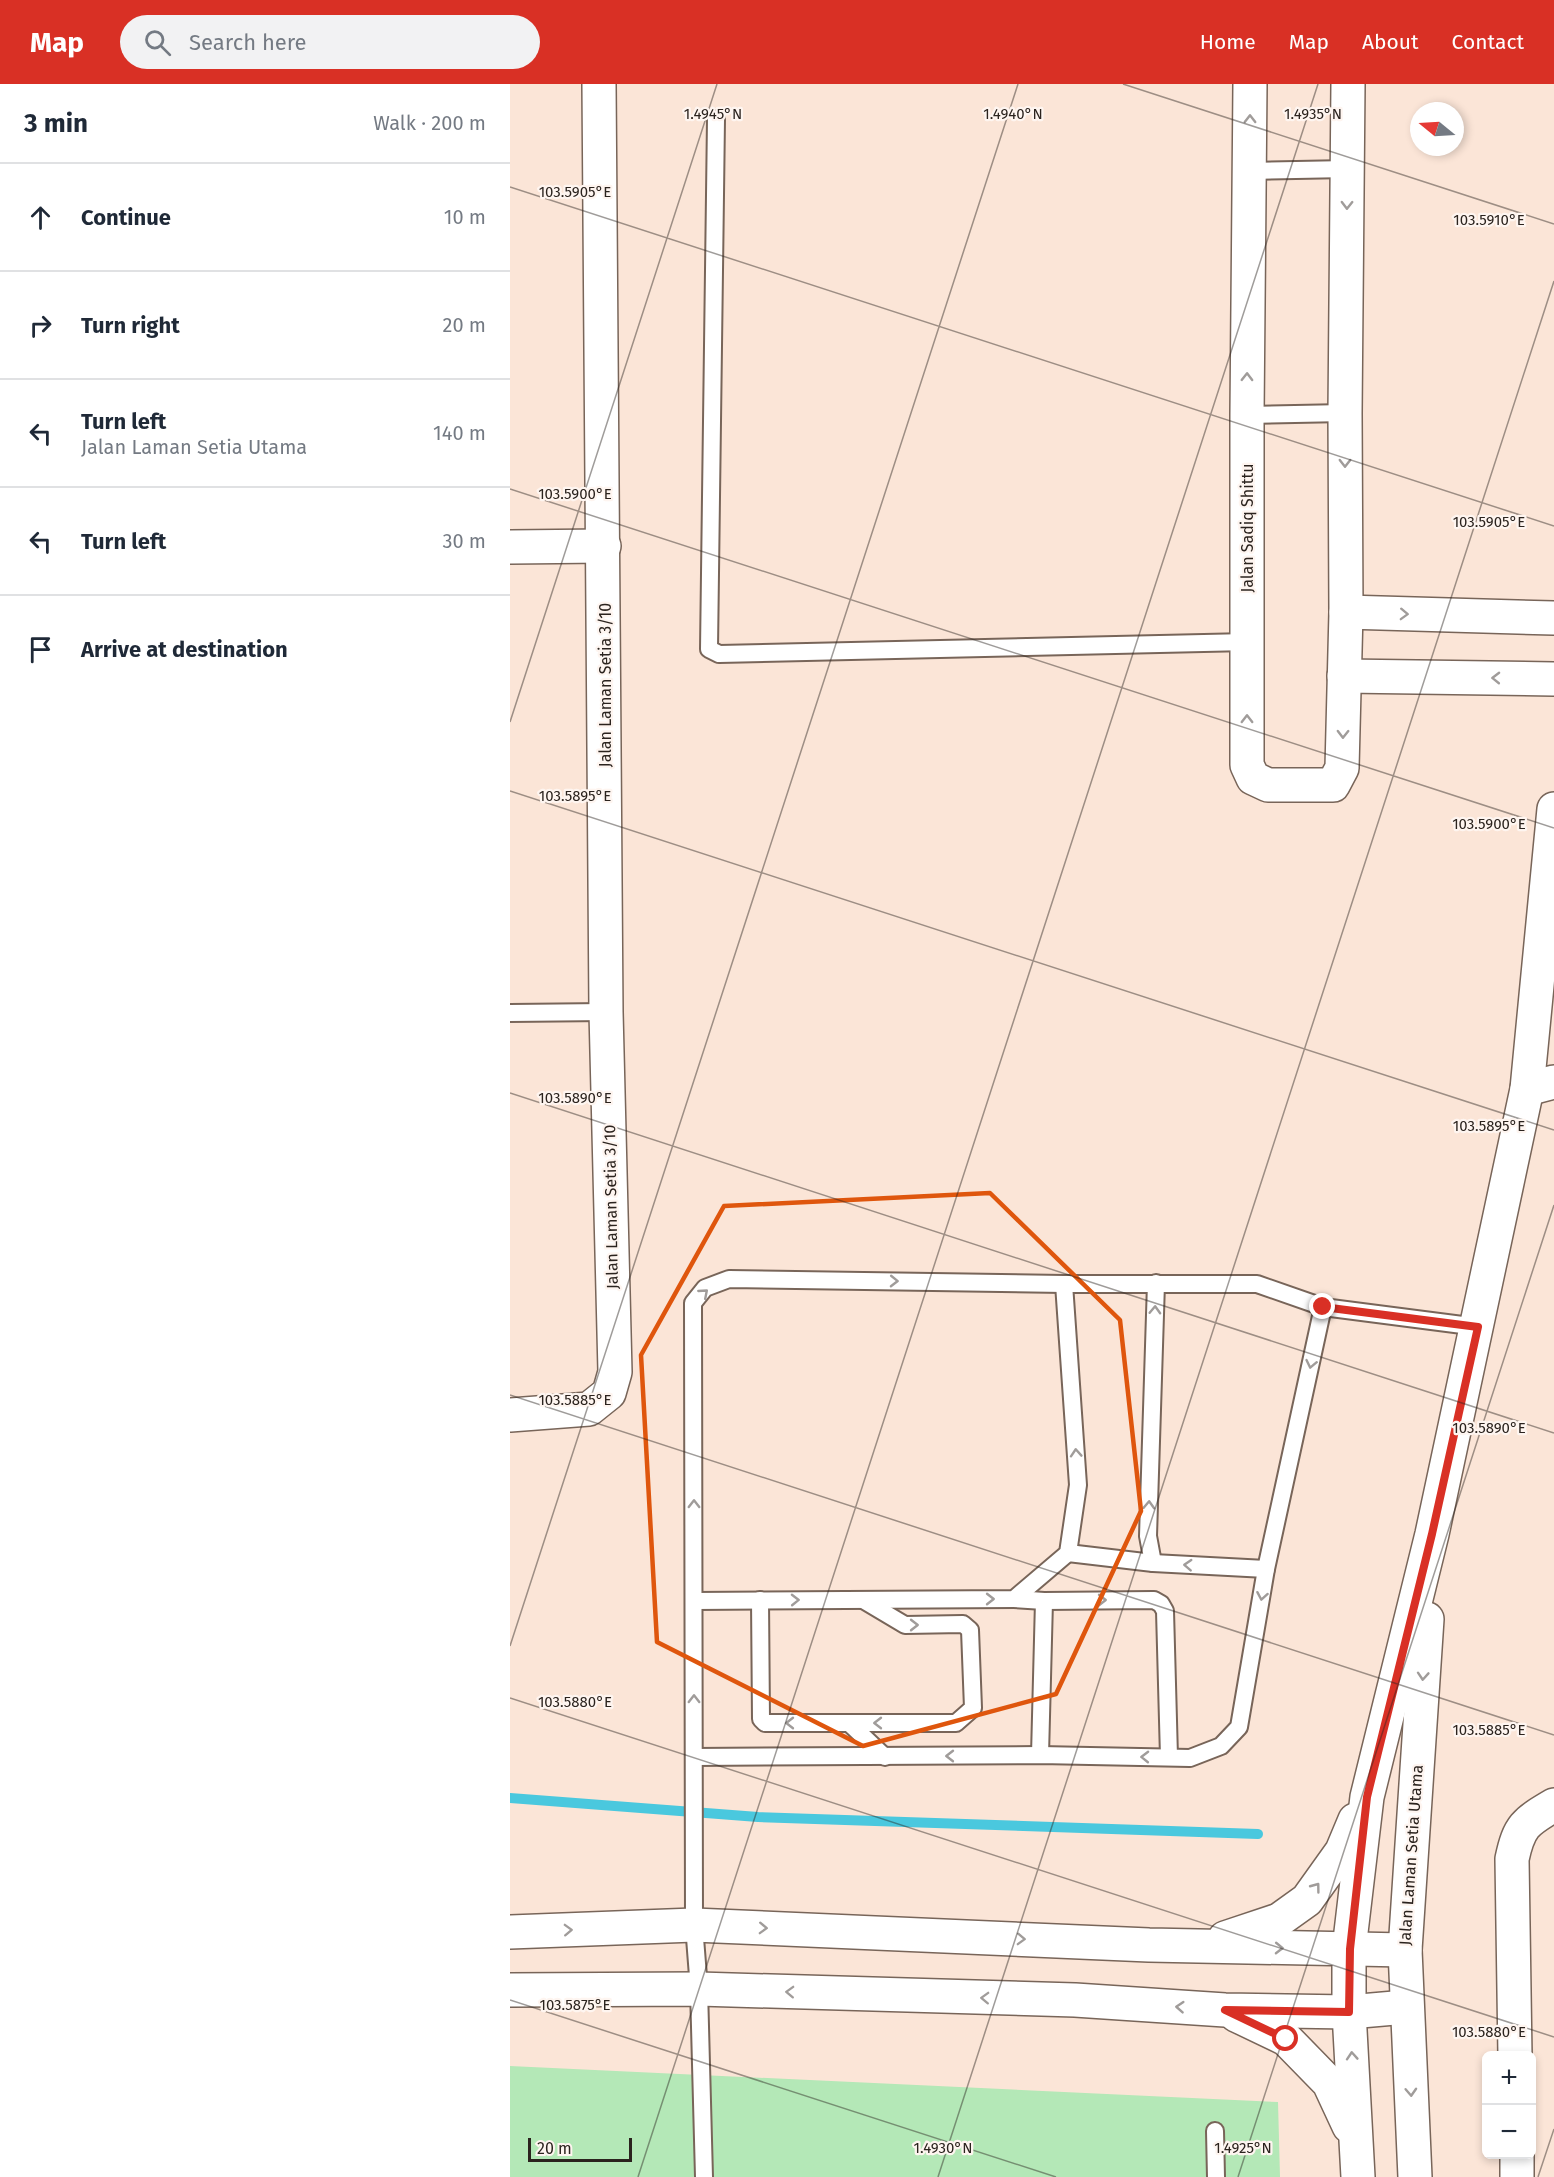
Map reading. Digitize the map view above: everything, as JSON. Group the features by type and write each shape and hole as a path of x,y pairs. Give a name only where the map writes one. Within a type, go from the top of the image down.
{"street":[{"name":"Jalan Laman Setia 3/10","path":"510,1414 589,1409 609,1393 615,1372 606,1012 599,84"},
{"name":"Jalan Sadiq Shittu","path":"1250,84 1247,765 1253,778 1268,785 1333,786 1342,768 1346,612 1348,84"},
{"path":"510,547 604,546"},
{"path":"1346,612 1554,618"},
{"path":"1344,675 1554,680"},
{"name":"Jalan Laman Setia Utama","path":"1358,2177 1349,2012 1350,1949 1367,1797 1432,1534 1478,1327 1541,1086 1554,809"},
{"name":"Jalan Laman Setia Utama","path":"1415,2177 1405,1950 1432,1534"},
{"path":"1149,1945 1214,1942 1279,1920 1307,1900 1329,1870 1342,1851 1352,1824 1367,1797"},
{"path":"1515,2051 1512,1859 1517,1837 1529,1819 1554,1805"},
{"path":"510,1932 694,1925 1149,1945 1405,1950"},
{"path":"510,1990 699,1989 1075,2000 1225,2010 1349,2012 1406,2007"},
{"path":"1225,2010 1286,2039 1329,2083 1357,2144"},
{"path":"1516,2159 1517,2177"}],"lane":[{"path":"716,119 709,649 719,654 1248,642"},
{"path":"1250,171 1348,169"},
{"path":"1247,415 1345,413"},
{"path":"510,1013 606,1012"},
{"path":"704,2177 699,1989 694,1925 693,1303 705,1288 729,1279 1064,1284 1257,1284 1323,1307 1478,1327"},
{"path":"1152,1563 1148,1536 1156,1283"},
{"path":"1014,1599 1068,1553 1078,1485 1064,1284"},
{"path":"694,1757 1040,1755 1190,1758 1221,1746 1239,1727 1266,1569 1323,1307"},
{"path":"1068,1553 1152,1563 1266,1569"},
{"path":"760,1600 761,1719 765,1723 956,1723 973,1708 970,1629 963,1624 905,1625 863,1599"},
{"path":"695,1601 1154,1600 1161,1604 1165,1611 1169,1757"},
{"path":"1040,1755 1044,1601"},
{"path":"849,1723 885,1756"},
{"path":"1215,2131 1216,2177"}],"highlighted area":[{"path":"990,1193 1120,1320 1141,1511 1056,1694 863,1746 657,1642 641,1355 724,1206"}],"green space":[{"path":"510,2066 1278,2102 1280,2177 510,2177"}],"waterway":[{"path":"510,1798 758,1817 1258,1834"}],"route":[{"path":"1286,2039 1225,2010 1349,2012 1350,1949 1367,1797 1432,1534 1478,1327 1323,1307"}]}
